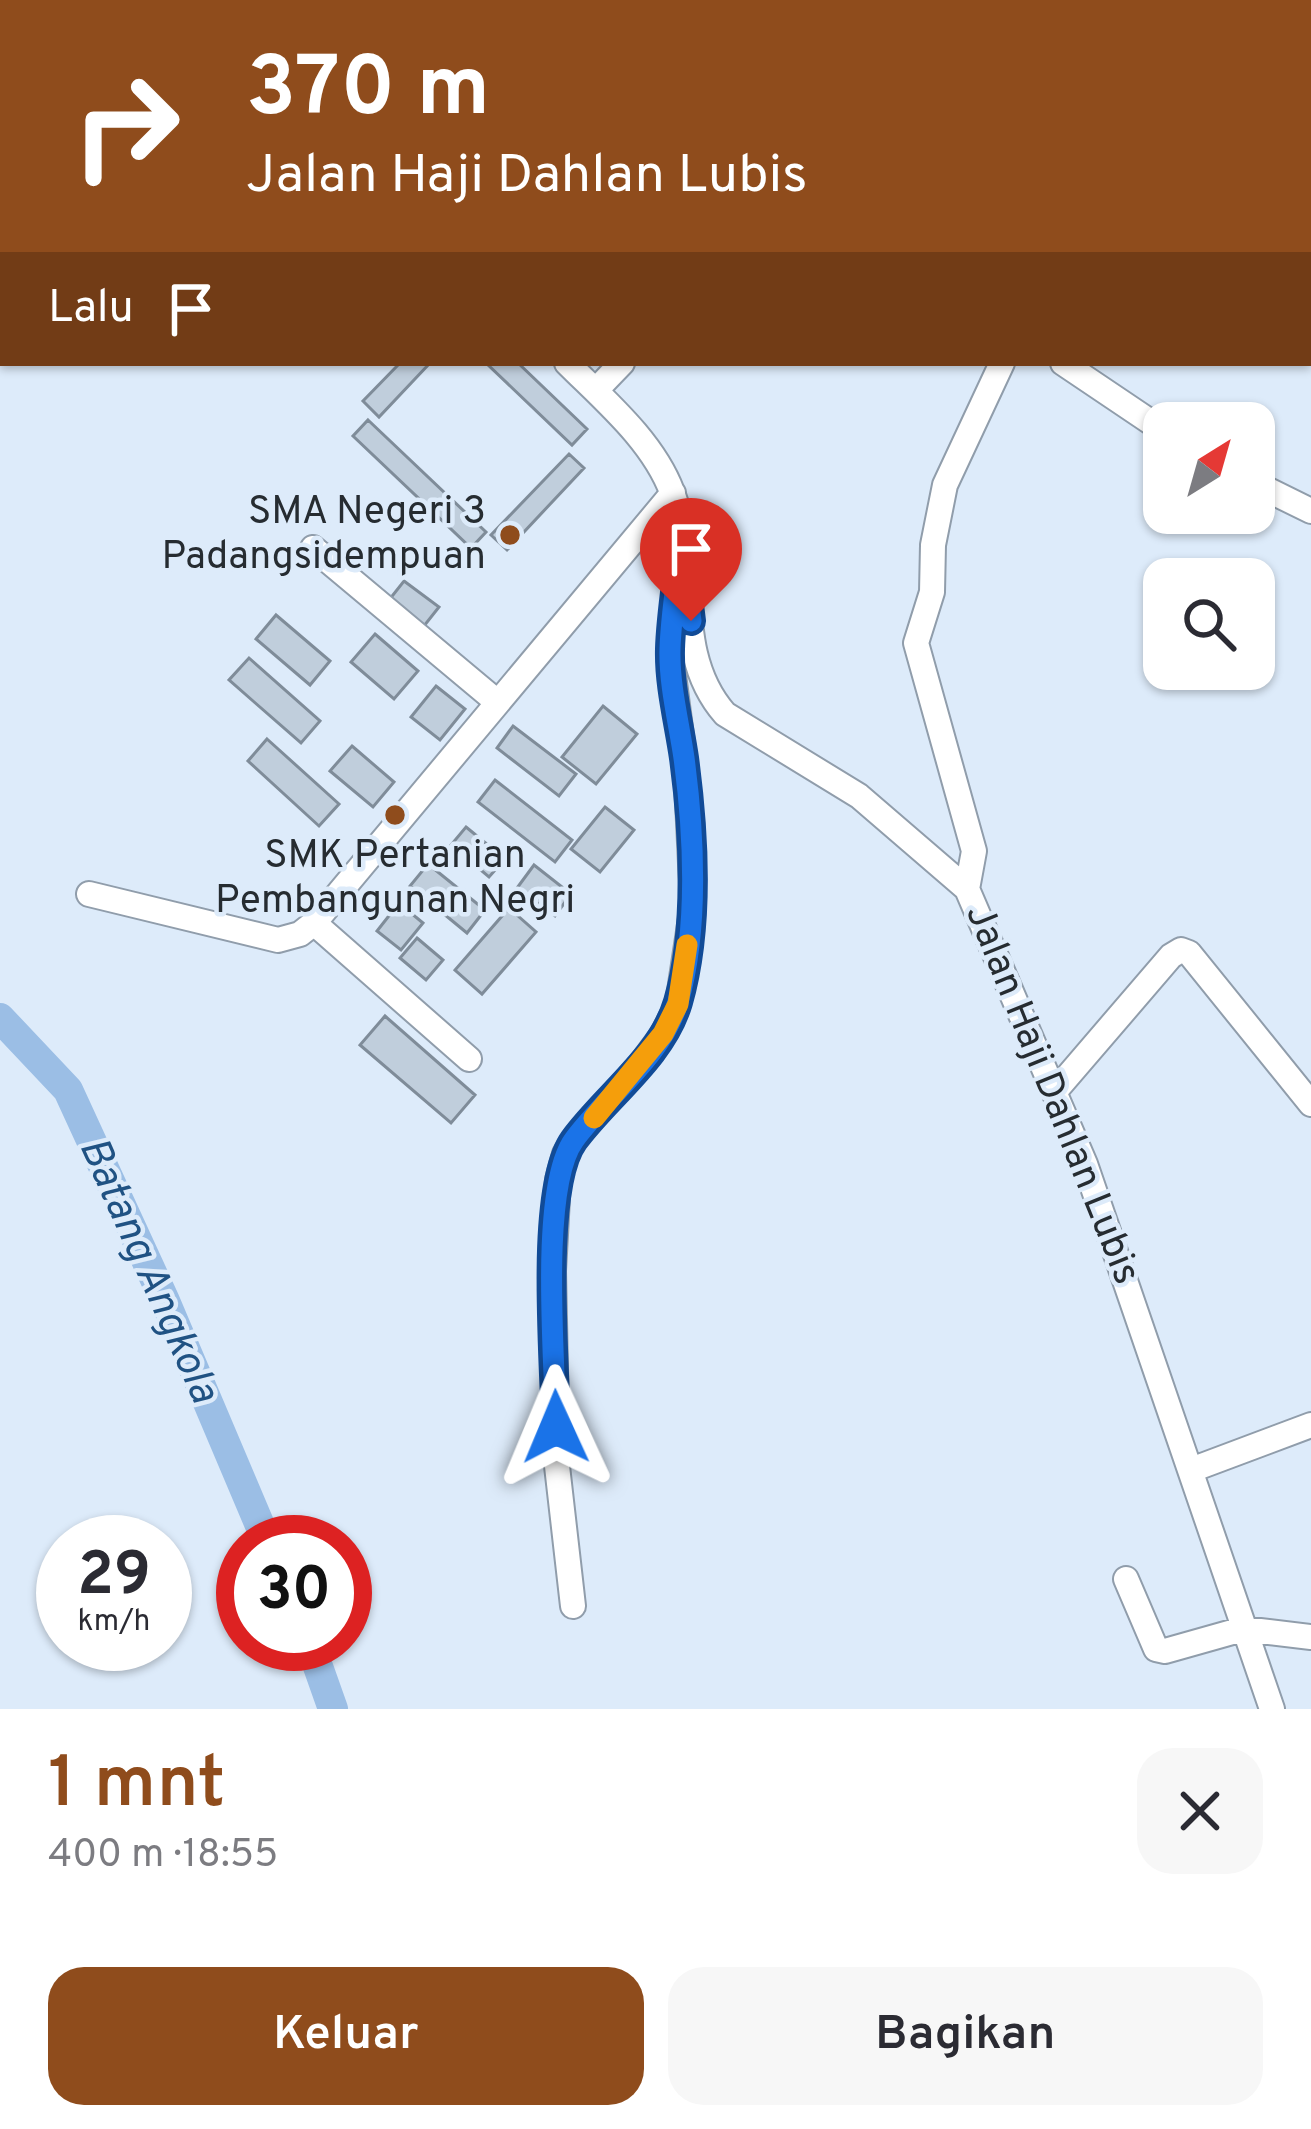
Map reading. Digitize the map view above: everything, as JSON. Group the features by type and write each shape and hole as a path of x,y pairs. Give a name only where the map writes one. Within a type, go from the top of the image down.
{"street":[{"name":"Jalan Haji Dahlan Lubis","path":"570,366 652,454 673,493 696,666 712,700 725,714 859,796 967,889 1056,1090 1126,1275 1272,1709"},
{"path":"596,390 619,366"},
{"path":"967,889 974,851 916,643 932,592 933,544 946,485 1001,366"},
{"path":"1067,366 1143,417"},
{"path":"89,894 278,940 300,934 673,493"},
{"path":"1275,494 1311,512"},
{"path":"572,1606 557,1466 553,1271 558,1180 575,1138 640,1065 678,1004 693,905 687,781 670,652 681,541"},
{"path":"313,548 496,701"},
{"path":"314,922 469,1059"},
{"path":"1056,1090 1181,950 1189,953 1311,1104"},
{"path":"1191,1470 1311,1425"},
{"path":"1126,1579 1156,1648 1165,1651 1244,1629 1310,1636"}],"building":[{"path":"397,366 427,366 379,417 363,401"},
{"path":"489,366 521,366 587,429 572,445"},
{"path":"368,420 486,532 471,548 353,436"},
{"path":"569,454 584,468 507,550 491,535"},
{"path":"404,581 439,607 424,626 389,600"},
{"path":"276,615 330,661 310,685 256,639"},
{"path":"375,634 418,671 394,699 351,662"},
{"path":"249,658 320,721 301,743 229,680"},
{"path":"436,686 465,709 440,740 411,717"},
{"path":"603,706 637,734 596,784 562,757"},
{"path":"513,726 576,774 559,796 497,748"},
{"path":"267,739 339,804 319,826 248,761"},
{"path":"352,746 394,782 373,807 330,771"},
{"path":"495,780 572,840 555,862 478,802"},
{"path":"605,807 634,830 600,872 571,849"},
{"path":"466,827 505,859 489,877 451,845"},
{"path":"428,864 485,910 467,933 410,886"},
{"path":"534,865 571,894 555,916 517,888"},
{"path":"399,903 423,923 401,950 377,931"},
{"path":"509,908 536,932 482,994 455,970"},
{"path":"417,938 443,960 426,980 400,958"},
{"path":"385,1016 475,1095 451,1123 360,1045"}],"waterway":[{"name":"Batang Angkola","path":"0,1018 68,1090 256,1515"},
{"name":"Batang Angkola","path":"320,1671 333,1709"}],"slow traffic":[{"path":"594,1118 663,1034 678,1004 687,945"}],"place":[{"name":"SMA Negeri 3 Padangsidempuan","path":"510,535"},
{"name":"SMK Pertanian Pembangunan Negri","path":"395,815"}],"route":[{"path":"556,1427 553,1271 558,1180 575,1138 640,1065 678,1004 693,905 687,781 670,652 681,541 691,621"}]}
